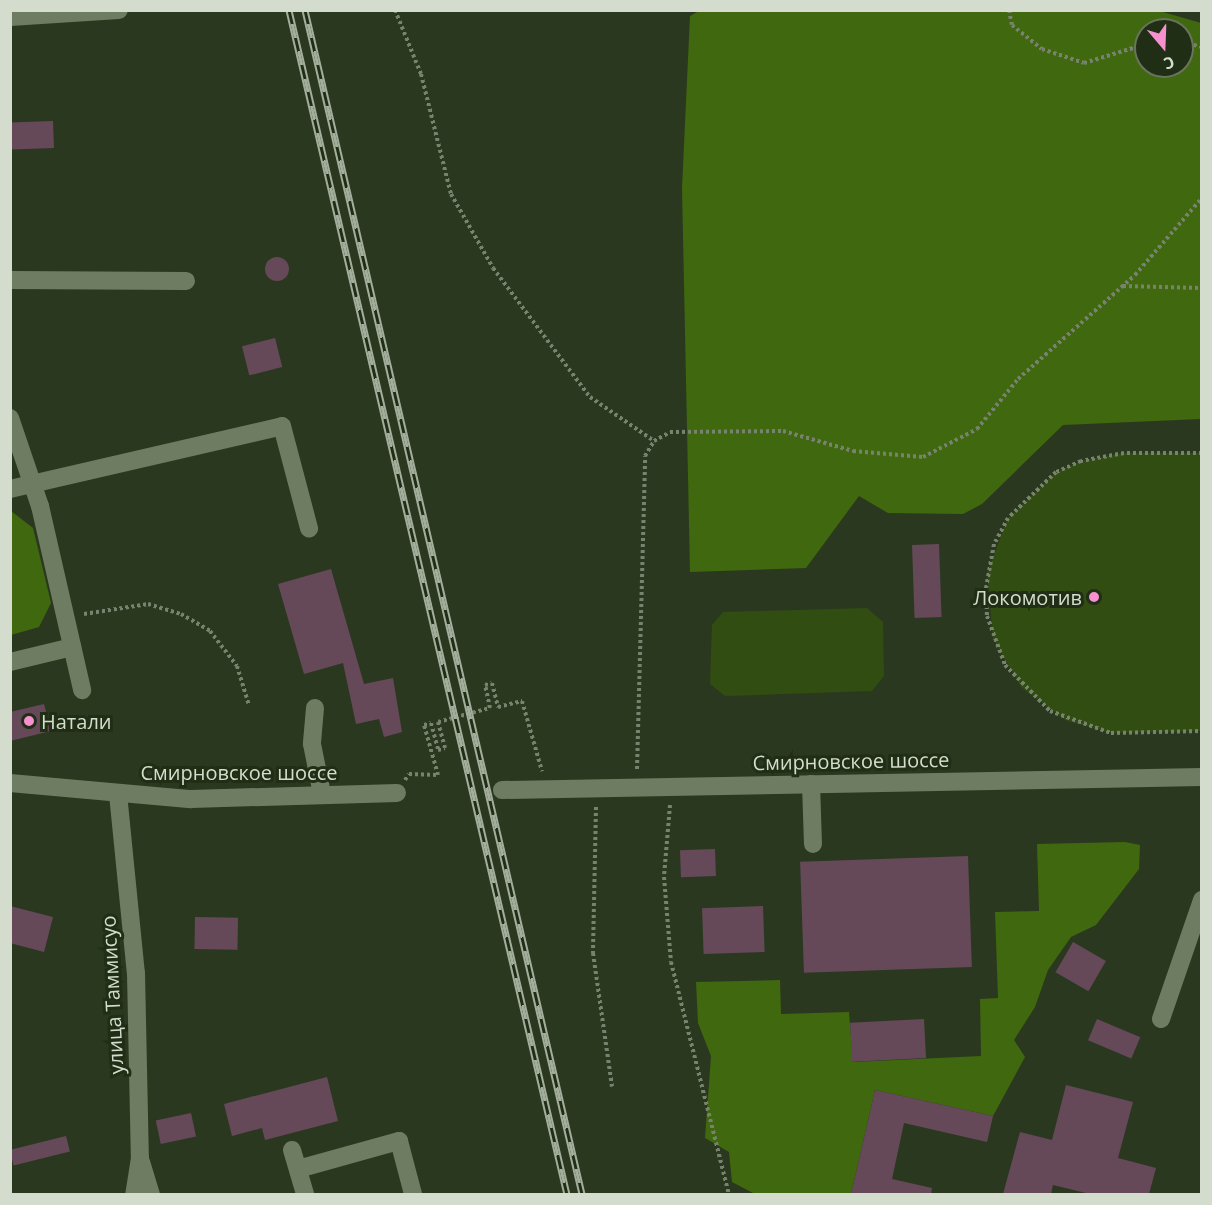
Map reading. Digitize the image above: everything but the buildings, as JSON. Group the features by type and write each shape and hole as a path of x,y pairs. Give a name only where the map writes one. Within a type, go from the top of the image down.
{"street":[{"path":"10,17 119,10"},
{"path":"10,280 186,281"},
{"path":"10,418 32,484 82,690"},
{"path":"10,489 282,426 309,528"},
{"path":"10,662 72,647"},
{"path":"315,708 312,744 322,794"},
{"name":"Смирновское шоссе","path":"502,790 1202,777"},
{"name":"Смирновское шоссе","path":"10,783 191,799 397,793"},
{"path":"811,784 813,844"},
{"name":"улица Таммисуо","path":"118,794 136,973 140,1158 134,1194"},
{"path":"1161,1019 1202,900"},
{"path":"298,1170 399,1141 414,1194"},
{"path":"292,1150 305,1194"},
{"path":"140,1158 151,1194"}],"path":[{"path":"395,10 421,74 451,194 493,268 590,398 654,441"},
{"path":"1009,10 1012,25 1042,49 1084,63 1134,48"},
{"path":"636,787 645,456 654,441 670,432 783,431 853,451 923,457 977,429 1018,379 1122,286 1202,198"},
{"path":"1122,286 1202,288"},
{"path":"1202,453 1124,453 1081,461 1056,472 1008,518 994,544 986,588 993,639 1005,665 1050,711 1101,731 1202,731"},
{"path":"65,619 148,604 181,614 210,631 237,666 249,704"},
{"path":"409,774 438,775 424,725 431,723 438,750 445,748 438,722 490,708 485,685 492,683 498,707 522,701 543,773"},
{"path":"671,787 664,877 671,962 729,1194"},
{"path":"596,788 592,953 612,1087"}],"green space":[{"path":"701,10 1156,10 1184,18 1134,18 1134,78 1194,78 1194,21 1201,23 1201,419 1063,425 982,504 963,514 888,513 859,496 806,568 690,572 682,188 690,16"},
{"name":"Локомотив","path":"1124,453 1201,453 1201,731 1111,733 1065,720 1021,687 993,639 987,573 1008,518 1056,472 1081,461"},
{"path":"11,511 33,528 51,603 39,627 11,635"},
{"path":"867,608 883,622 884,676 872,691 725,696 710,684 712,625 723,612"},
{"path":"1125,842 1140,845 1139,869 1096,925 1071,937 1048,970 1035,1007 1014,1040 1025,1057 993,1116 875,1090 851,1194 755,1194 732,1182 729,1152 705,1138 711,1056 698,1023 696,982 780,980 781,1014 849,1012 853,1062 981,1056 980,999 998,998 995,912 1039,911 1037,844"}],"railway":[{"path":"289,10 567,1194"},
{"path":"305,10 582,1194"}],"place":[{"name":"Локомотив","path":"1094,597"},
{"name":"Натали","path":"29,721"}]}
